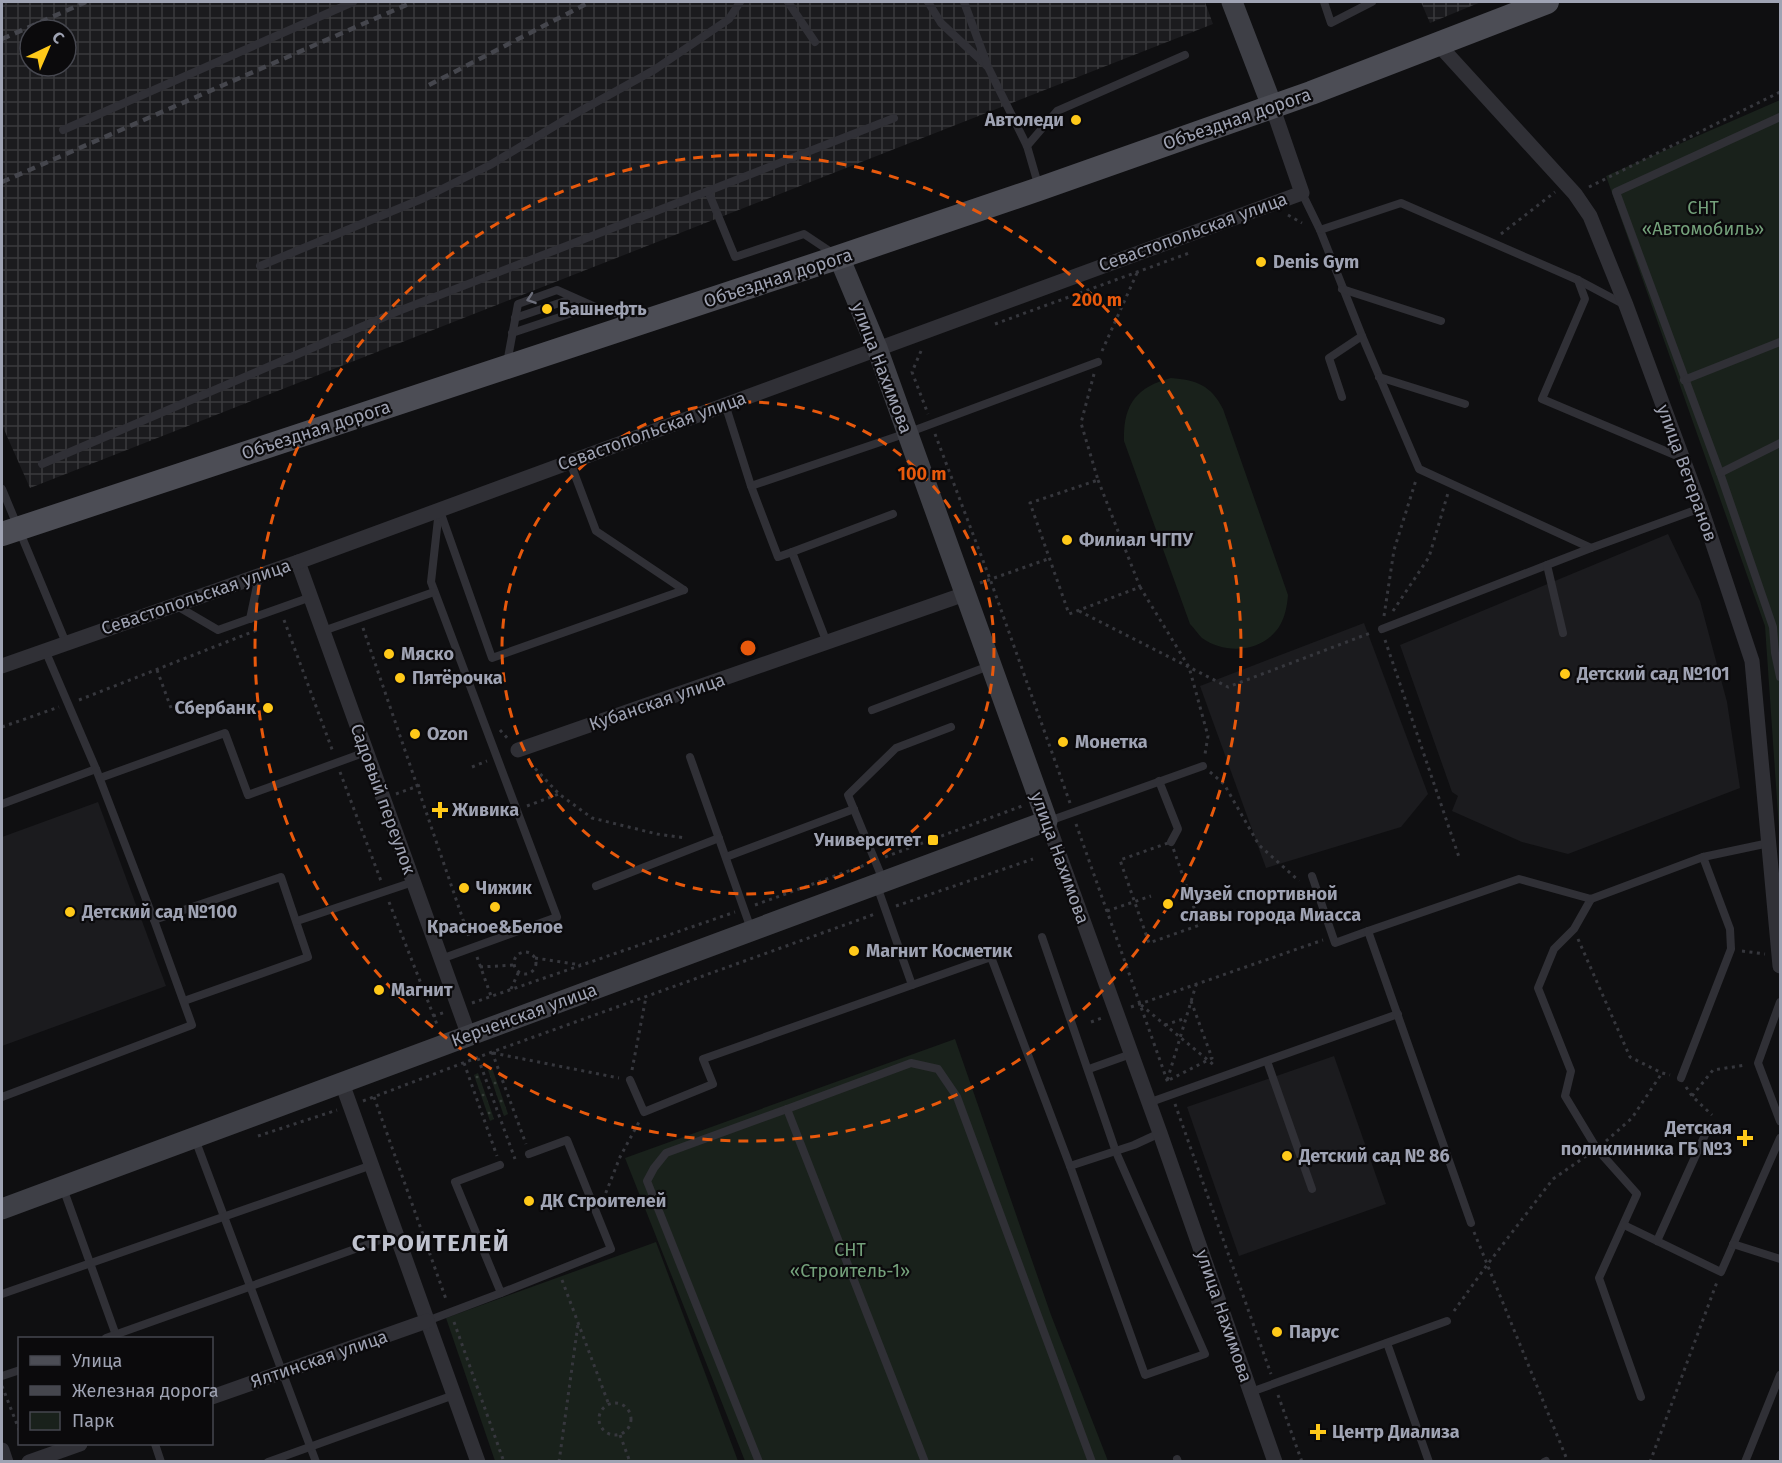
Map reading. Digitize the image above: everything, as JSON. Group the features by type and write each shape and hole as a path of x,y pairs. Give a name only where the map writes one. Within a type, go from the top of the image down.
{"main road":[{"name":"Объездная дорога","path":"10,531 839,258 1311,93 1547,2"}],"street":[{"path":"1232,2 1302,193"},
{"name":"улица Ветеранов","path":"1438,44 1571,188 1590,216 1626,305 1701,508 1752,661 1780,961"},
{"name":"Севастопольская улица","path":"2,666 298,562 1302,193"},
{"name":"улица Нахимова","path":"839,258 877,348 1160,1133 1275,1461"},
{"name":"Садовый переулок","path":"298,562 469,1036"},
{"name":"Кубанская улица","path":"518,750 965,591"},
{"name":"Керченская улица","path":"2,1209 1047,821"},
{"path":"342,1083 478,1461"},
{"name":"Ялтинская улица","path":"213,1397 427,1321"},
{"path":"29,1461 74,1445"},
{"path":"2,1450 6,1461"}],"lane":[{"path":"63,130 353,2"},
{"path":"260,266 424,198 490,165 654,70 729,19 740,2"},
{"path":"788,2 815,42"},
{"path":"928,2 941,23 988,67"},
{"path":"964,2 988,67 1026,146 1039,189"},
{"path":"1324,2 1331,23 1372,2"},
{"path":"1026,146 1057,111 1185,55"},
{"path":"1780,117 1616,192 1720,473 1773,627 1780,677"},
{"path":"42,464 396,312 894,118"},
{"path":"708,191 735,257 804,234 839,258"},
{"path":"1302,193 1320,230 1342,289 1419,469 1591,548"},
{"path":"1320,230 1401,203 1578,280 1626,305"},
{"path":"1578,280 1585,299 1542,399 1682,459"},
{"path":"1342,289 1441,321"},
{"path":"506,367 518,304 557,290 593,306 646,321"},
{"path":"515,318 574,298"},
{"path":"512,333 593,306"},
{"path":"1342,397 1329,358 1362,336"},
{"path":"1684,380 1780,342"},
{"path":"751,486 907,433 1098,362"},
{"path":"1379,377 1465,404"},
{"path":"725,404 751,486 778,557 893,514"},
{"path":"1720,473 1780,443"},
{"path":"439,510 492,658 684,590 596,531 570,462"},
{"path":"2,489 10,531 66,643"},
{"path":"1382,629 1701,508"},
{"path":"439,510 431,582 557,917 441,959"},
{"path":"792,552 826,642"},
{"path":"1547,565 1563,633"},
{"path":"250,619 260,575"},
{"path":"323,631 434,592"},
{"path":"176,605 218,630 311,597"},
{"path":"2,1097 192,1025 96,770 45,650"},
{"path":"872,710 991,665"},
{"path":"912,985 886,910 880,883 848,795 896,748 951,727"},
{"path":"99,778 225,733 248,795 366,752"},
{"path":"690,757 715,839 726,856 752,931"},
{"path":"1047,821 1203,766"},
{"path":"2,804 96,770"},
{"path":"1159,781 1178,829 1171,842"},
{"path":"726,856 854,809"},
{"path":"596,886 715,839"},
{"path":"1312,876 1335,943 1519,879 1591,899 1703,857 1769,843"},
{"path":"1681,1078 1731,949 1730,929 1703,857"},
{"path":"154,921 281,877 308,957 184,1001"},
{"path":"297,921 413,882"},
{"path":"1591,899 1574,929 1554,949 1538,988 1571,1071 1564,1096 1597,1149 1637,1194 1599,1278 1641,1397"},
{"path":"1368,931 1471,1223"},
{"path":"630,1080 644,1112 713,1084 703,1059 991,957 1070,1166 1145,1375 1205,1354 1116,1152 1042,937"},
{"path":"1780,1002 1758,1063 1780,1121"},
{"path":"1148,1103 1398,1014"},
{"path":"1089,1069 1131,1054"},
{"path":"1267,1061 1312,1189"},
{"path":"759,1461 647,1181 666,1153 911,1063 938,1069 957,1097 1092,1461"},
{"path":"787,1109 925,1461"},
{"path":"1657,1241 1709,1126"},
{"path":"1070,1166 1116,1152 1160,1133"},
{"path":"194,1138 316,1461"},
{"path":"1624,1225 1721,1272 1780,1138"},
{"path":"427,1321 611,1249 567,1140 529,1154"},
{"path":"2,1294 372,1165"},
{"path":"500,1165 455,1182 501,1293"},
{"path":"62,1187 116,1337 397,1234"},
{"path":"1733,1244 1780,1259"},
{"path":"1251,1392 1447,1321"},
{"path":"1387,1343 1429,1461"},
{"path":"2,1376 18,1371"},
{"path":"1745,1461 1780,1375"},
{"path":"268,1461 454,1395"},
{"path":"156,1445 161,1461"}],"path":[{"path":"1491,243 1571,188 1780,92"},
{"path":"1278,219 1289,215 1304,224"},
{"path":"985,328 1191,252"},
{"path":"931,347 920,351 912,372 1066,790 1302,1461"},
{"path":"1419,469 1394,550 1382,629 1460,860"},
{"path":"1140,587 1069,614 1030,503 1098,480 1140,587 1189,667 1208,736 1203,766 1224,784 1259,845 1299,881"},
{"path":"1079,611 1228,687 1382,629 1429,557 1451,483"},
{"path":"965,591 990,579 1048,559"},
{"path":"359,618 491,996"},
{"path":"284,620 445,1045 464,1063 500,1165 529,1154 492,1052"},
{"path":"2,727 68,704 263,628"},
{"path":"157,670 171,708"},
{"path":"479,707 559,794 592,818 657,834 715,839"},
{"path":"383,798 423,784"},
{"path":"529,806 559,794"},
{"path":"1171,842 1200,925 1149,943 1120,860 1171,842"},
{"path":"464,1063 1033,859"},
{"path":"1107,911 1151,896"},
{"path":"1574,929 1630,1056 1662,1073 1681,1078 1692,1096 1712,1116 1709,1126"},
{"path":"1116,1013 1333,937"},
{"path":"1731,949 1780,961"},
{"path":"535,958 535,969 529,973 519,971 515,965 515,960 522,953 527,952 535,958 582,965"},
{"path":"480,967 515,965"},
{"path":"511,989 519,971"},
{"path":"529,973 532,982"},
{"path":"1167,1081 1196,984"},
{"path":"492,1052 630,1080 646,997"},
{"path":"1167,1081 1212,1058 1191,1001"},
{"path":"1140,1004 1226,1076"},
{"path":"1165,1025 1186,1018"},
{"path":"478,1058 515,1159"},
{"path":"1692,1096 1713,1070 1758,1063"},
{"path":"1447,1321 1553,1179 1597,1149 1632,1119 1662,1073"},
{"path":"374,1097 504,1461"},
{"path":"597,1214 620,1157 644,1112"},
{"path":"1471,1223 1568,1461"},
{"path":"558,1270 609,1405"},
{"path":"1650,1461 1721,1272"},
{"path":"559,1461 578,1322"},
{"path":"2,1386 18,1427"},
{"path":"615,1402 627,1407 632,1419 627,1431 620,1435 603,1432 598,1420 603,1408 609,1405 615,1402"},
{"path":"620,1435 630,1461"}],"shaded area":[{"path":"2,2 1205,2 1213,24 30,488 2,425"},
{"path":"1421,2 1481,2 1430,23"},
{"name":"Детский сад №101","path":"1668,534 1700,601 1727,702 1740,788 1568,854 1522,842 1452,811 1458,796 1452,792 1400,645"},
{"path":"1364,623 1428,794 1401,827 1266,868 1200,686"},
{"name":"Детский сад №100","path":"98,802 166,986 2,1046 2,837"},
{"name":"Детский сад № 86","path":"1334,1056 1386,1204 1239,1256 1187,1107"}],"green space":[{"name":"СНТ «Автомобиль»","path":"1780,100 1780,844 1765,626 1606,176"},
{"path":"1171,378 1202,385 1213,394 1223,409 1288,595 1279,627 1263,642 1253,646 1232,649 1222,647 1202,638 1190,624 1124,441 1126,417 1134,399 1140,392"},
{"name":"СНТ «Строитель-1»","path":"955,1039 1051,1315 1108,1461 745,1461 625,1158"},
{"path":"492,1068 508,1114 504,1116 488,1070"},
{"path":"478,1073 494,1119 490,1121 474,1075"},
{"path":"656,1242 738,1461 495,1461 446,1318"}],"railway":[{"path":"2,39 86,2"},
{"path":"2,182 413,2"},
{"path":"429,85 590,2"}],"place":[{"name":"Автоледи","path":"1076,120"},
{"name":"Denis Gym","path":"1261,262"},
{"name":"Башнефть","path":"547,309"},
{"name":"Филиал ЧГПУ","path":"1067,540"},
{"name":"Мяско","path":"389,654"},
{"name":"Детский сад №101","path":"1565,674"},
{"name":"Пятёрочка","path":"400,678"},
{"name":"Сбербанк","path":"268,708"},
{"name":"Ozon","path":"415,734"},
{"name":"Монетка","path":"1063,742"},
{"name":"Живика","path":"440,810"},
{"name":"Университет","path":"933,840"},
{"name":"Чижик","path":"464,888"},
{"name":"Музей спортивной славы города Миасса","path":"1168,904"},
{"name":"Красное&Белое","path":"495,907"},
{"name":"Детский сад №100","path":"70,912"},
{"name":"Магнит Косметик","path":"854,951"},
{"name":"Магнит","path":"379,990"},
{"name":"Детская поликлиника ГБ №3","path":"1745,1138"},
{"name":"Детский сад № 86","path":"1287,1156"},
{"name":"ДК Строителей","path":"529,1201"},
{"name":"Парус","path":"1277,1332"},
{"name":"Центр Диализа","path":"1318,1432"}],"district":[{"name":"СТРОИТЕЛЕЙ","path":"431,1243"}]}
